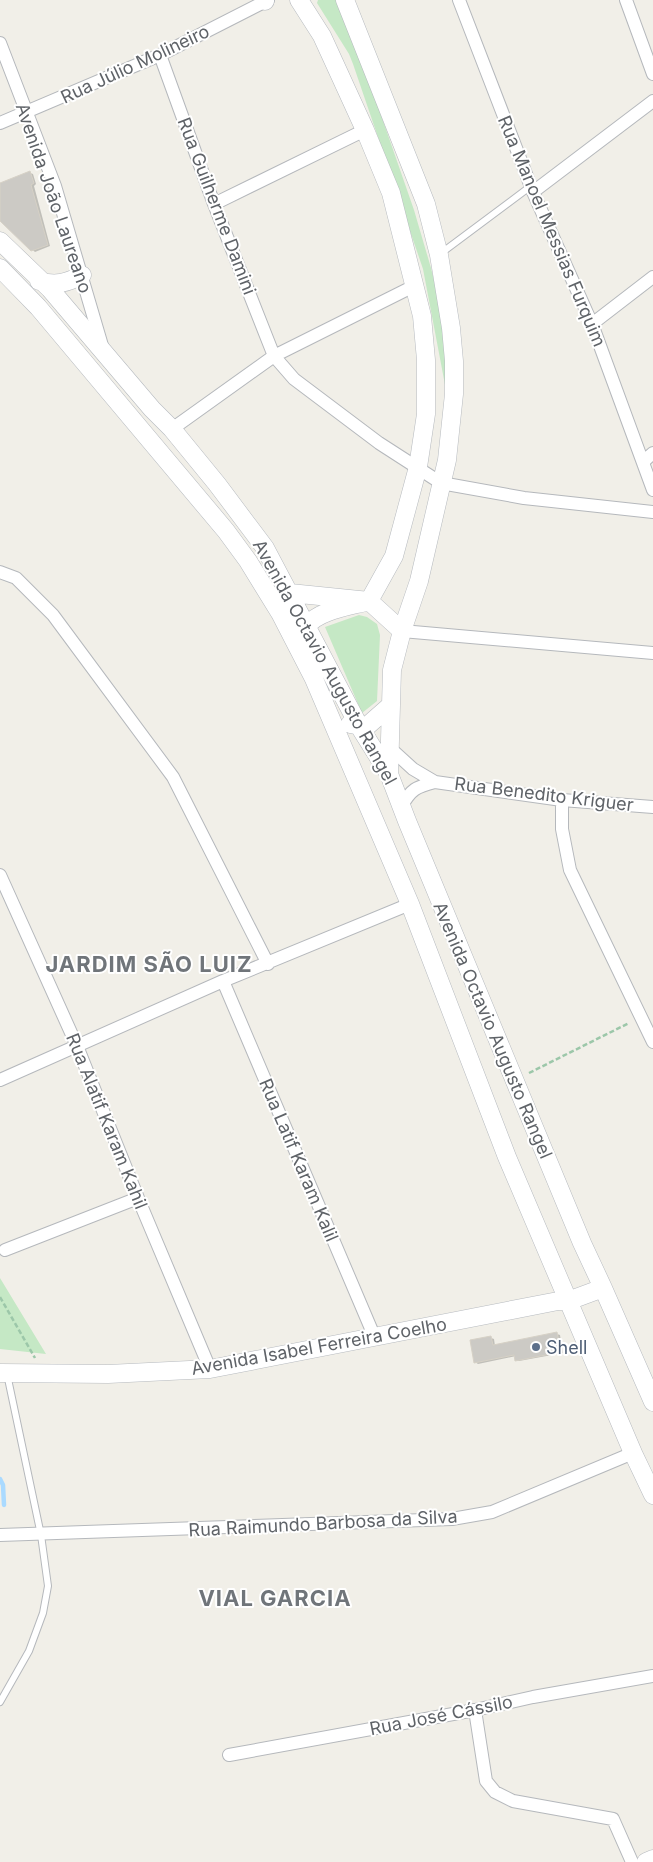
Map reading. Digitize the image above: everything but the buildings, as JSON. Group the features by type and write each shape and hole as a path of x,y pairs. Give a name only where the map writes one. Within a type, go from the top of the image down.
{"main road":[{"path":"299,0 322,36 365,130 391,193 422,316 426,360 426,414 418,467 394,556 370,601 325,613 317,617 307,626 303,639 314,679 340,716 349,723 366,727 391,705"},
{"path":"345,0 426,204 439,255 451,328 454,394 447,460 419,581 402,631 392,670 388,774"},
{"name":"Avenida Octavio Augusto Rangel","path":"0,241 44,283 152,409 172,429 217,484 265,548 359,726 388,774 582,1243 648,1378 653,1402"},
{"path":"0,259 25,278 44,283 67,283 82,275"},
{"name":"Avenida Octavio Augusto Rangel","path":"0,268 38,307 226,532 248,561 280,613 314,679 410,904 507,1158 633,1453 653,1495"},
{"path":"290,593 370,601 402,631"},
{"name":"Avenida Isabel Ferreira Coelho","path":"4,1373 108,1374 210,1369 558,1301 568,1301 603,1288"},
{"path":"646,1862 653,1859"}],"street":[{"name":"Rua Júlio Molineiro","path":"0,123 160,56 266,0"},
{"name":"Rua Manoel Messias Furquim","path":"459,0 532,189 648,457 653,490"},
{"path":"626,0 653,74"},
{"name":"Avenida João Laureano","path":"0,43 54,186 105,354"},
{"name":"Rua Guilherme Damini","path":"160,56 214,204 274,356 294,379 379,443 442,483"},
{"path":"532,189 653,101"},
{"path":"214,204 365,130"},
{"path":"592,324 653,277"},
{"path":"172,429 274,356 414,286"},
{"path":"442,483 524,498 653,512"},
{"path":"0,572 16,578 53,615 173,777 268,964"},
{"path":"402,631 653,652"},
{"name":"Rua Benedito Kriguer","path":"390,748 413,769 435,782 562,800 653,807"},
{"name":"Rua Benedito Kriguer","path":"401,807 408,794 417,787 435,782"},
{"path":"562,800 562,829 570,870 653,1042"},
{"name":"Rua Alatif Karam Kahil","path":"0,875 77,1046 210,1369"},
{"path":"0,909 12,904"},
{"path":"0,1080 224,982 410,904"},
{"name":"Rua Latif Karam Kalil","path":"224,982 375,1338"},
{"path":"5,1250 138,1198"},
{"name":"Rua Raimundo Barbosa da Silva","path":"0,1535 452,1519 492,1512 633,1453"},
{"name":"Rua José Cássilo","path":"229,1755 653,1676"},
{"path":"475,1710 486,1781 495,1792 513,1801 613,1819 632,1862"}],"lane":[{"path":"439,255 532,189"},
{"path":"0,1702 29,1650 43,1613 48,1586 39,1535 4,1373"}],"path":[{"path":"514,1080 641,1017"},
{"path":"0,1297 36,1359"}],"green space":[{"path":"318,0 336,0 364,66 414,210 439,300 445,345 446,390 423,269 353,64 349,54 317,3"},
{"path":"359,615 367,617 377,624 380,635 377,701 362,713 325,627"},
{"path":"0,1278 46,1354 0,1349"}],"waterway":[{"path":"0,1479 3,1485 4,1505"}],"place":[{"name":"Shell","path":"536,1347"}],"district":[{"name":"JARDIM SÃO LUIZ","path":"149,964"},
{"name":"VIAL GARCIA","path":"275,1598"}]}
